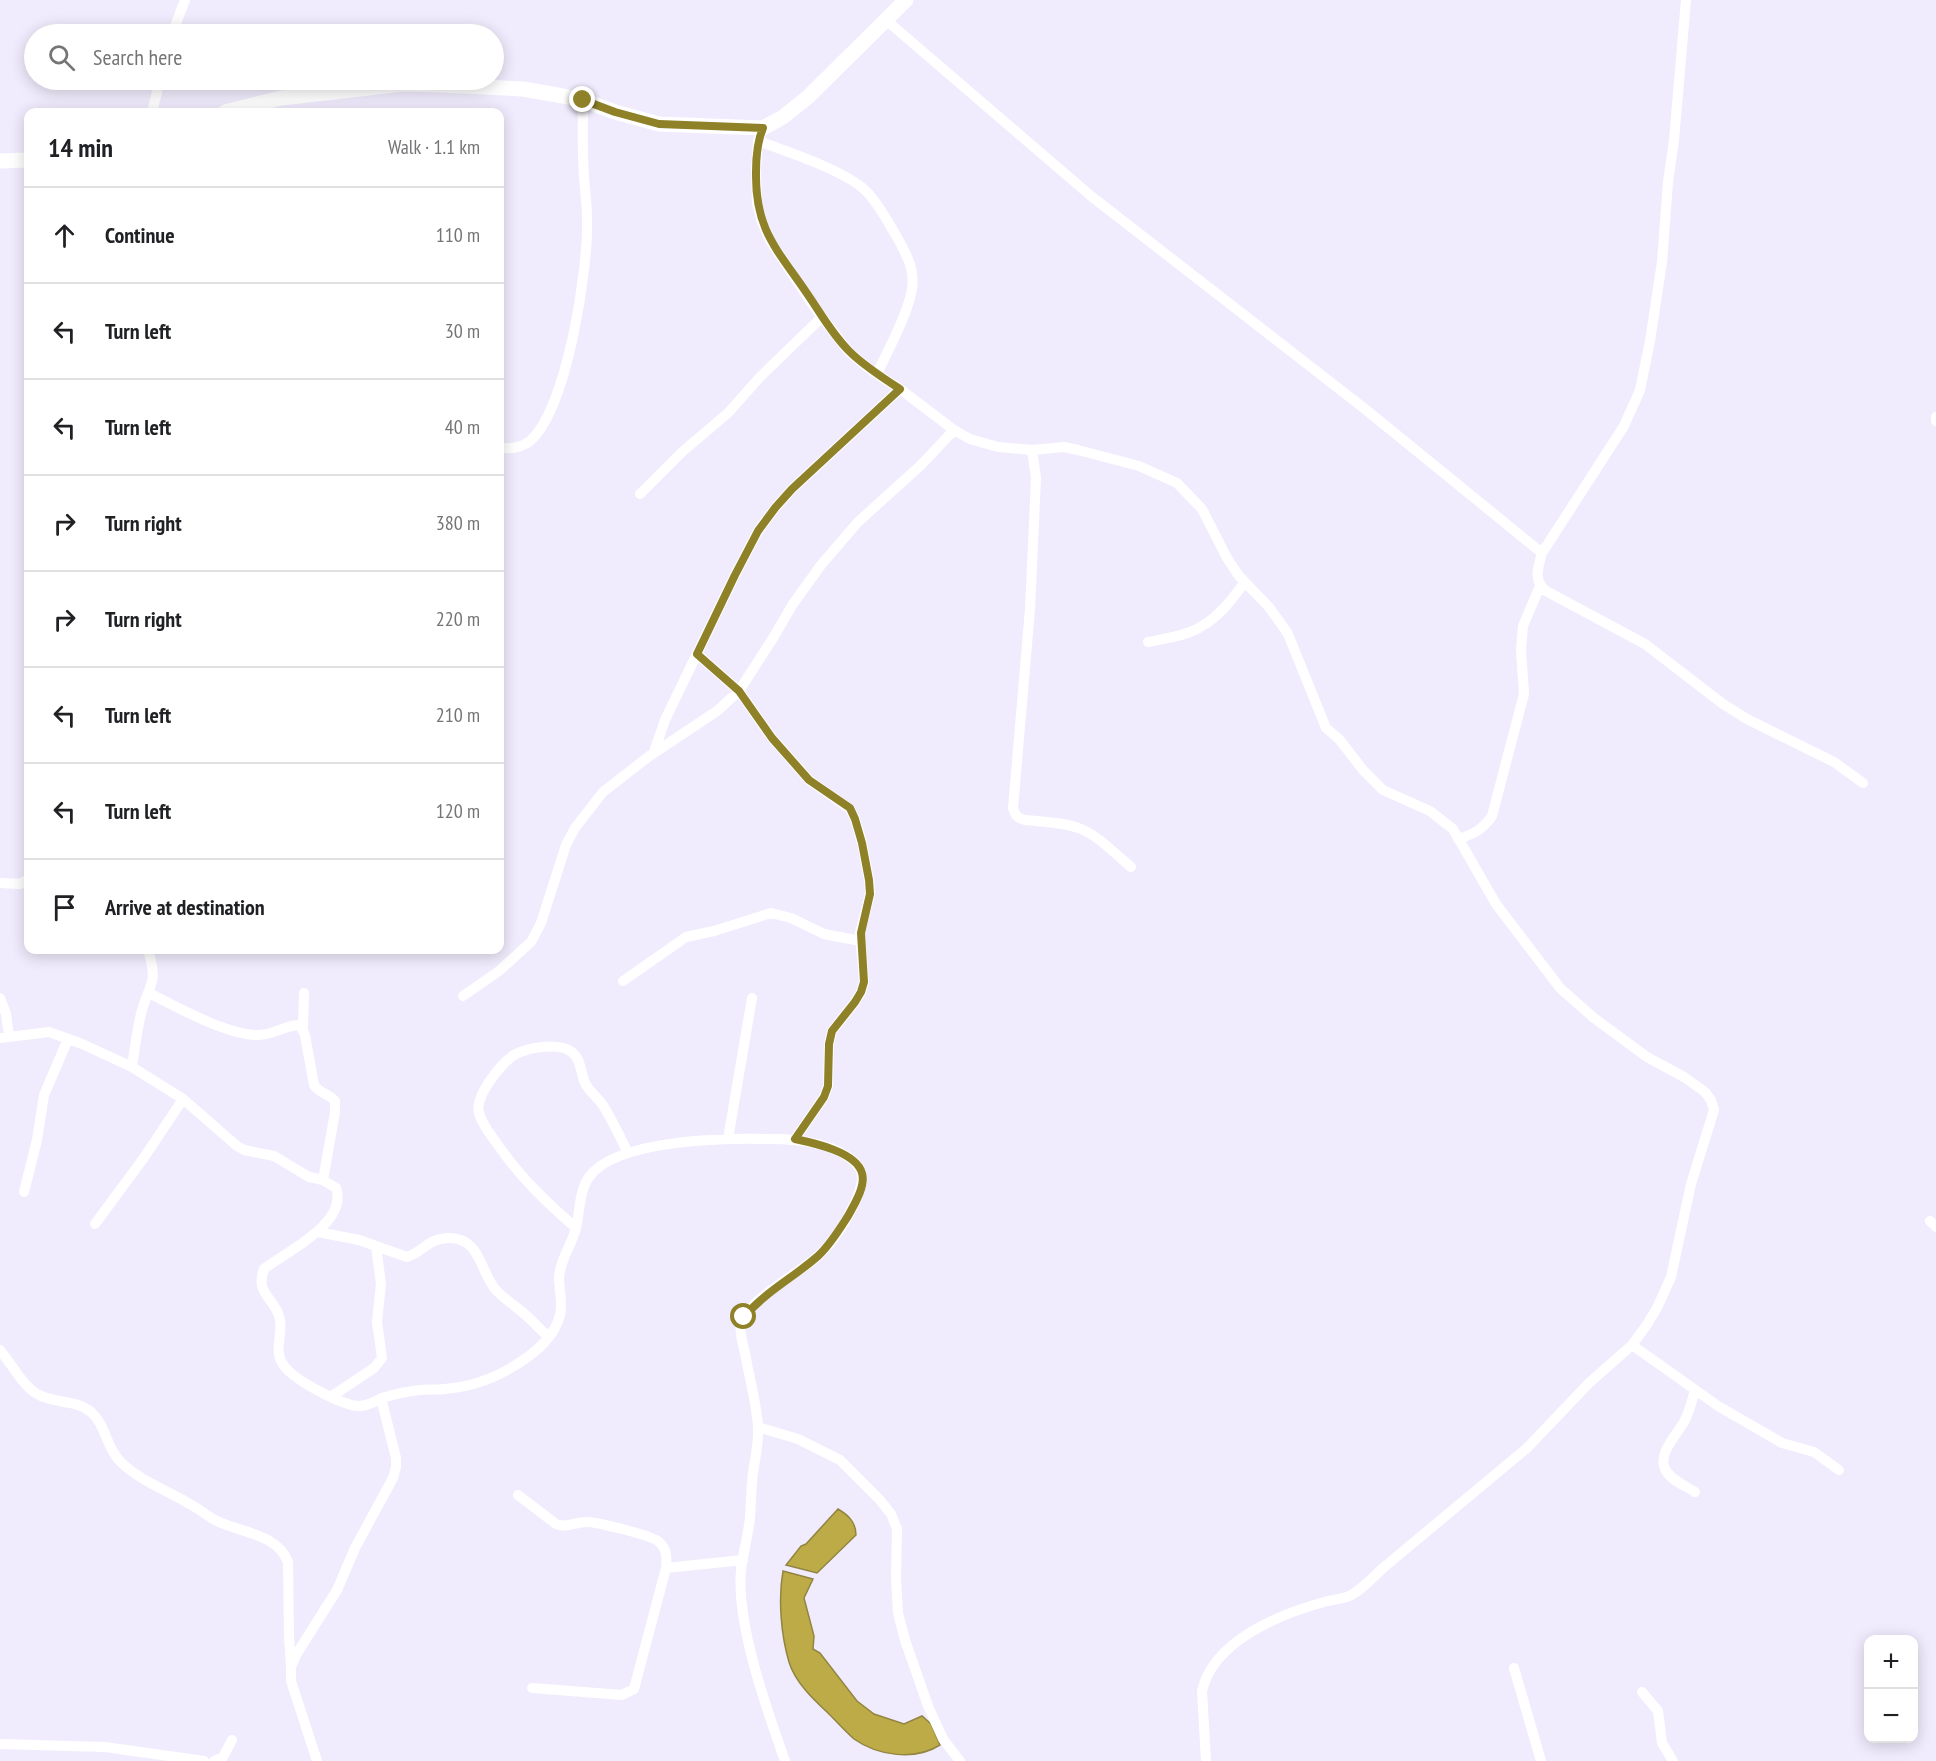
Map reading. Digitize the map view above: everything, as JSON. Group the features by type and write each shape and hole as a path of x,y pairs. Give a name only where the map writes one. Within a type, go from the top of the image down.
{"street":[{"path":"176,24 184,0"},
{"path":"906,0 808,97 760,134 756,188 762,222 771,242 822,317 849,351 877,374 970,439 984,444 1032,450 1064,447 1078,450 1139,466 1177,483 1190,494 1202,508 1227,558 1245,582 1269,607 1288,634 1326,728 1339,739 1383,790 1446,821 1453,829 1496,904 1560,988 1594,1018 1647,1057 1684,1077 1705,1092 1714,1110 1691,1184 1671,1277 1658,1308 1632,1345 1589,1383 1527,1448 1362,1587 1348,1596 1307,1608 1260,1626 1226,1652 1213,1666 1202,1690 1206,1761"},
{"path":"1458,839 1477,833 1492,816 1524,694 1521,650 1523,626 1540,586 1537,574 1542,553 1624,426 1640,390 1662,262 1686,0"},
{"path":"886,20 1091,196 1365,409 1542,553"},
{"path":"504,88 523,89 583,100 615,112 659,124 760,134 859,184 878,205 909,259 912,273 912,289 908,303 877,374"},
{"path":"153,108 158,90"},
{"path":"241,108 281,98 351,90"},
{"path":"504,448 516,448 530,441 540,427 553,405 571,347 585,261 588,219 584,177 583,100"},
{"path":"0,161 24,160"},
{"path":"640,494 682,452 728,413 760,377 822,317"},
{"path":"654,752 665,720 758,531 792,489 900,389"},
{"path":"463,996 499,970 531,942 541,923 560,862 575,828 603,792 654,752 717,711 739,691 793,604 821,565 858,522 921,465 954,430"},
{"path":"1032,450 1036,478 1030,609 1013,808 1015,814 1024,820 1063,824 1083,830 1131,867"},
{"path":"1148,642 1177,636 1203,626 1227,604 1245,582"},
{"path":"1540,586 1645,644 1747,719 1834,762 1863,783"},
{"path":"697,654 739,691 772,738 809,780 850,808 862,843 870,894 862,920 864,982 861,992 832,1031 829,1044 828,1086 824,1097 795,1139"},
{"path":"0,883 20,884 24,882"},
{"path":"622,981 686,937 714,931 771,913 791,918 824,934 861,941"},
{"path":"132,1067 142,1011 154,972 149,954"},
{"path":"149,993 227,1028 244,1033 266,1034 294,1025 300,1025 303,1028"},
{"path":"304,993 303,1028 314,1085 317,1090 331,1096 335,1101 323,1180"},
{"path":"0,998 6,1014 4,1037 50,1032 132,1067 183,1099 237,1146 244,1150 274,1156 309,1177 323,1180 336,1188 337,1200 333,1211 318,1232 264,1269 260,1281 267,1298 280,1318 278,1349 284,1366 294,1375 347,1404 362,1407 381,1398 412,1391 450,1389 487,1380 531,1355 548,1337 560,1318 561,1270 576,1228 587,1180 598,1167 628,1153 671,1144 728,1139 795,1139 816,1143 847,1157 862,1172 862,1180 852,1208 835,1237 819,1255 771,1290 744,1317 741,1330 758,1427 741,1591 749,1646 785,1761"},
{"path":"728,1139 752,998"},
{"path":"24,1192 37,1140 44,1095 68,1039"},
{"path":"576,1228 549,1205 516,1171 478,1113 478,1105 493,1078 505,1062 517,1053 529,1049 559,1047 573,1052 577,1057 584,1081 602,1105 628,1153"},
{"path":"95,1224 143,1159 183,1099"},
{"path":"318,1232 359,1240 406,1257 433,1240 449,1238 469,1245 477,1253 496,1290 548,1337"},
{"path":"332,1396 374,1368 382,1358 377,1322 381,1284 376,1246"},
{"path":"1632,1345 1718,1406 1782,1443 1814,1452 1839,1470"},
{"path":"0,1350 27,1386 36,1394 81,1406 91,1412 119,1460 143,1478 214,1519 259,1536 284,1551 288,1562 291,1681 317,1761"},
{"path":"1695,1390 1686,1419 1667,1449 1663,1464 1672,1477 1695,1492"},
{"path":"291,1667 296,1655 337,1590 355,1548 393,1478 396,1458 381,1398"},
{"path":"758,1427 798,1439 840,1460 891,1514 897,1529 898,1613 916,1676 928,1706 943,1739 960,1761"},
{"path":"518,1495 562,1527 589,1522 654,1538 664,1548 667,1557 634,1689 622,1695 532,1688"},
{"path":"666,1568 743,1560"},
{"path":"1514,1668 1541,1761"},
{"path":"1642,1692 1658,1710 1662,1743 1673,1761"},
{"path":"214,1761 223,1757 232,1740"},
{"path":"0,1744 105,1747 204,1761"}],"shaded area":[{"path":"838,1509 851,1519 856,1535 817,1573 786,1565 801,1546 806,1544"},
{"path":"783,1571 813,1579 804,1598 814,1636 813,1649 820,1653 857,1701 874,1714 904,1724 922,1716 931,1724 940,1745 908,1755 885,1753 874,1749 854,1739 811,1696 792,1669 786,1651 781,1605"}],"route":[{"path":"583,100 645,122 678,126 763,128 758,141 757,204 771,242 815,308 849,351 872,371 900,389 792,489 775,508 758,531 697,654 739,691 772,738 809,780 850,808 862,843 870,894 862,920 864,982 861,992 832,1031 829,1044 828,1086 824,1097 795,1139 816,1143 847,1157 862,1172 859,1191 835,1237 819,1255 771,1290 744,1317"}]}
